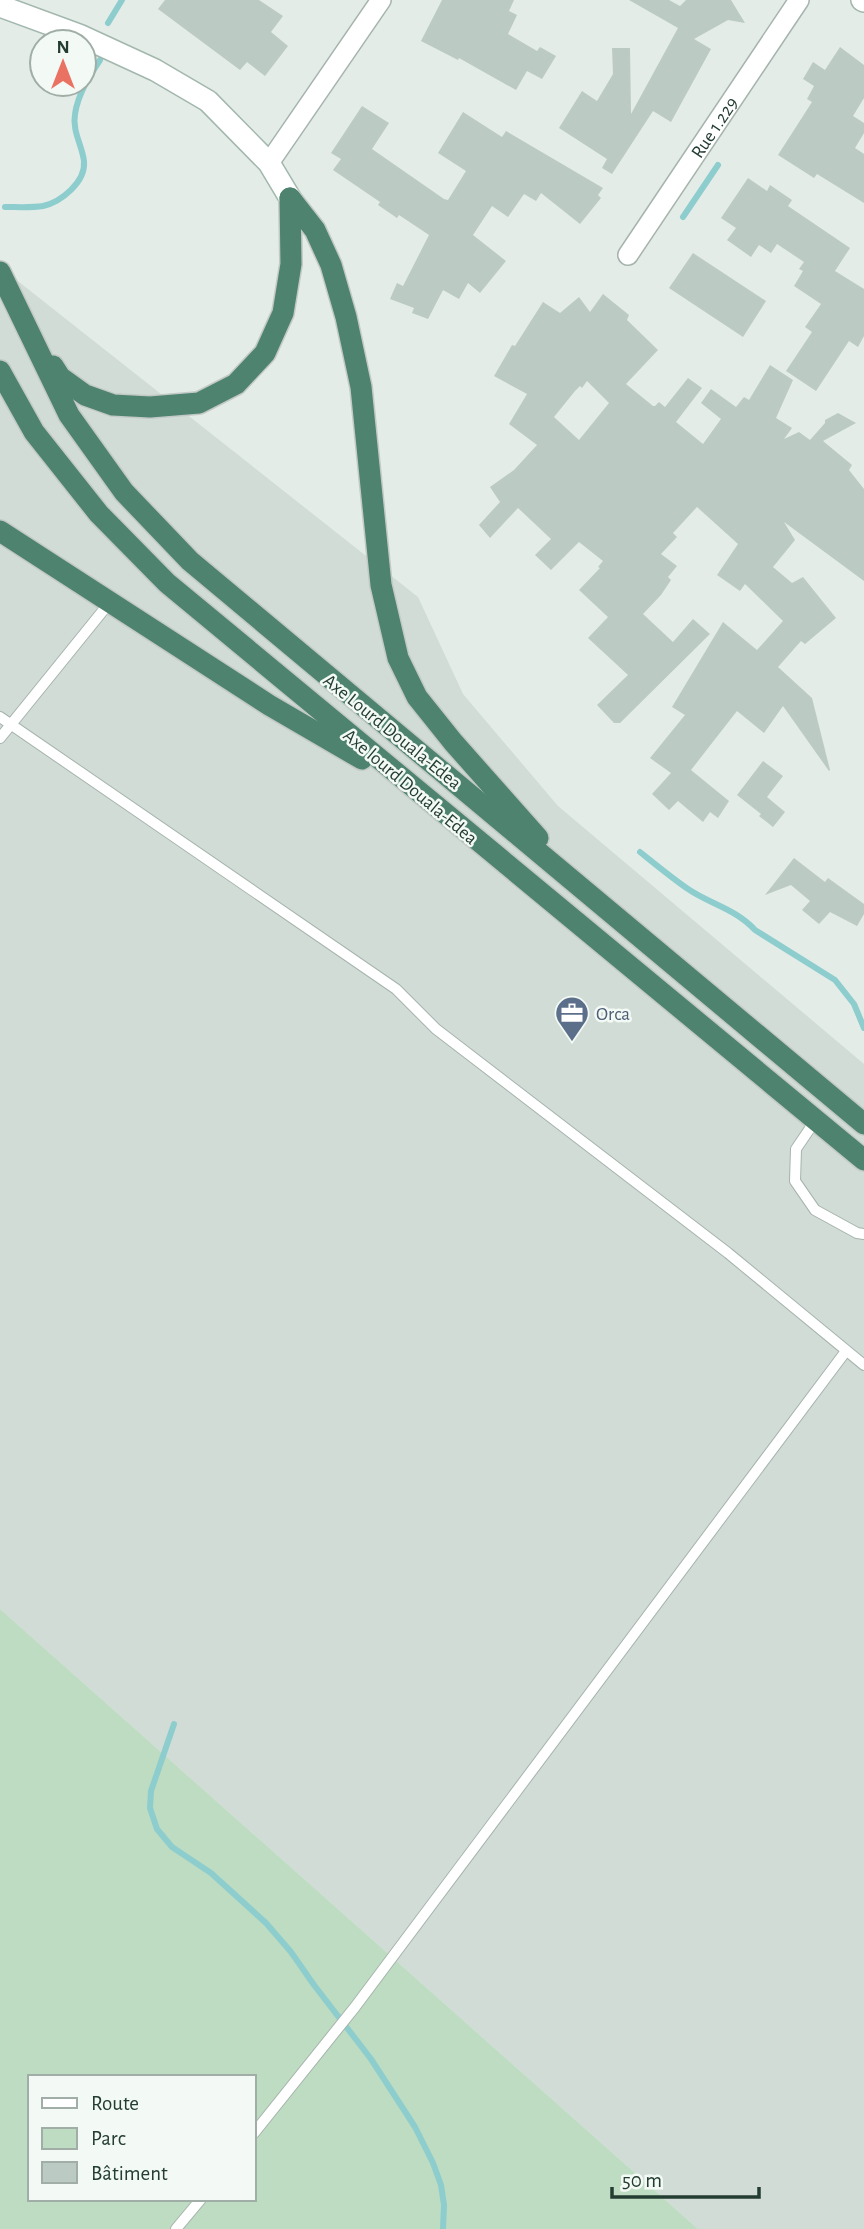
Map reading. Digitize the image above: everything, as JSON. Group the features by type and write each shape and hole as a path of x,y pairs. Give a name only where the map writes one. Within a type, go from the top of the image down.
{"highway":[{"path":"21,317 60,377 85,395 113,405 150,407 200,403 236,384 265,353 284,313 291,264 290,198"},
{"path":"290,198 315,230 331,265 346,317 361,387 381,585 398,658 417,697 446,733 589,895"},
{"name":"Axe Lourd Douala-Edea","path":"0,272 69,415 124,492 190,561 864,1124"},
{"name":"Axe lourd Douala-Edea","path":"0,372 34,432 91,504 167,583 864,1160"},
{"path":"0,531 269,705 416,790"}],"main road":[{"path":"0,6 79,35 155,70 208,101 269,163 290,198"}],"street":[{"path":"269,163 380,0"},
{"name":"Rue 1.229","path":"628,255 799,0"}],"lane":[{"path":"0,738 110,602"},
{"path":"0,717 396,989 436,1029 728,1253 864,1365"},
{"path":"815,1121 796,1149 795,1181 815,1210 857,1233 864,1234"},
{"path":"256,2130 355,2007 846,1351"},
{"path":"176,2229 199,2201"}],"shaded area":[{"path":"0,267 418,597 463,694 558,806 864,1064 864,2229 698,2229 0,1609"}],"green space":[{"path":"0,1609 698,2229 0,2229"}],"building":[{"path":"165,0 259,0 283,16 271,32 288,46 265,76 247,62 240,70 158,9"},
{"path":"442,0 514,0 509,11 517,15 508,34 537,51 540,47 556,56 542,79 527,71 516,90 459,58 458,60 421,41"},
{"path":"629,0 669,0 680,6 686,0 731,0 745,23 728,20 694,39 711,49 671,122 653,111 612,174 602,168 607,159 559,128 582,91 597,101 613,74 612,48 630,48 631,114 678,28"},
{"path":"840,47 864,65 864,98 853,116 864,123 864,133 855,148 864,154 864,203 817,174 814,178 778,155 812,102 807,99 814,86 803,79 813,62 825,70"},
{"path":"362,106 389,123 372,149 444,199 448,200 466,171 438,153 463,112 502,137 506,131 603,188 598,195 601,198 580,224 541,193 536,201 524,194 508,217 492,206 473,235 506,261 480,293 468,283 459,299 443,290 428,319 412,313 414,308 390,299 397,283 403,286 429,235 399,215 397,218 378,205 380,202 333,170 341,159 331,153"},
{"path":"748,178 767,191 770,185 792,200 788,206 850,248 835,271 864,289 864,336 858,347 849,341 816,391 786,371 812,332 805,327 821,304 794,286 803,271 799,269 804,262 777,244 771,253 759,245 751,257 727,240 736,228 721,218"},
{"path":"693,253 766,301 743,337 669,288"},
{"path":"603,294 629,315 627,320 658,350 626,384 653,406 659,402 665,407 688,378 702,388 676,422 703,444 721,419 701,403 711,389 736,407 744,397 749,400 770,365 793,380 776,418 792,428 784,439 799,432 810,440 825,420 838,413 856,423 823,441 852,465 849,470 864,489 864,581 784,522 795,540 773,567 792,583 803,577 836,618 805,644 801,641 778,667 812,698 830,770 783,706 764,733 737,711 691,770 729,801 718,818 710,812 703,822 678,801 669,810 652,794 671,773 650,758 685,715 672,707 723,622 757,650 783,621 745,584 740,591 717,575 738,544 697,507 673,533 677,537 661,554 677,566 668,577 671,580 661,595 643,614 673,642 693,619 710,634 620,723 614,723 597,705 628,675 588,638 608,617 579,590 600,568 598,567 603,561 579,542 551,570 535,555 551,539 518,508 490,538 479,525 500,502 490,487 514,470 537,445 509,424 527,394 494,376 512,345 515,346 543,302 560,313 579,297 590,312","holes":["587,381 609,403 579,440 554,417"]},
{"path":"763,761 783,776 767,797 785,812 773,827 737,795"},
{"path":"794,858 825,882 828,878 864,904 864,914 857,926 830,912 819,924 802,910 810,901 791,885 765,895"}],"waterway":[{"path":"108,23 122,0"},
{"path":"5,207 50,204 64,196 77,183 84,169 84,161 75,126 76,107 100,60"},
{"path":"683,217 718,165"},
{"path":"640,852 688,889 740,917 755,930 835,980 854,1004 864,1028"},
{"path":"174,1724 151,1791 150,1808 157,1829 172,1847 211,1873 266,1923 371,2059 415,2127 433,2163 441,2185 443,2229"}],"place":[{"name":"Orca","path":"572,1043"}]}
